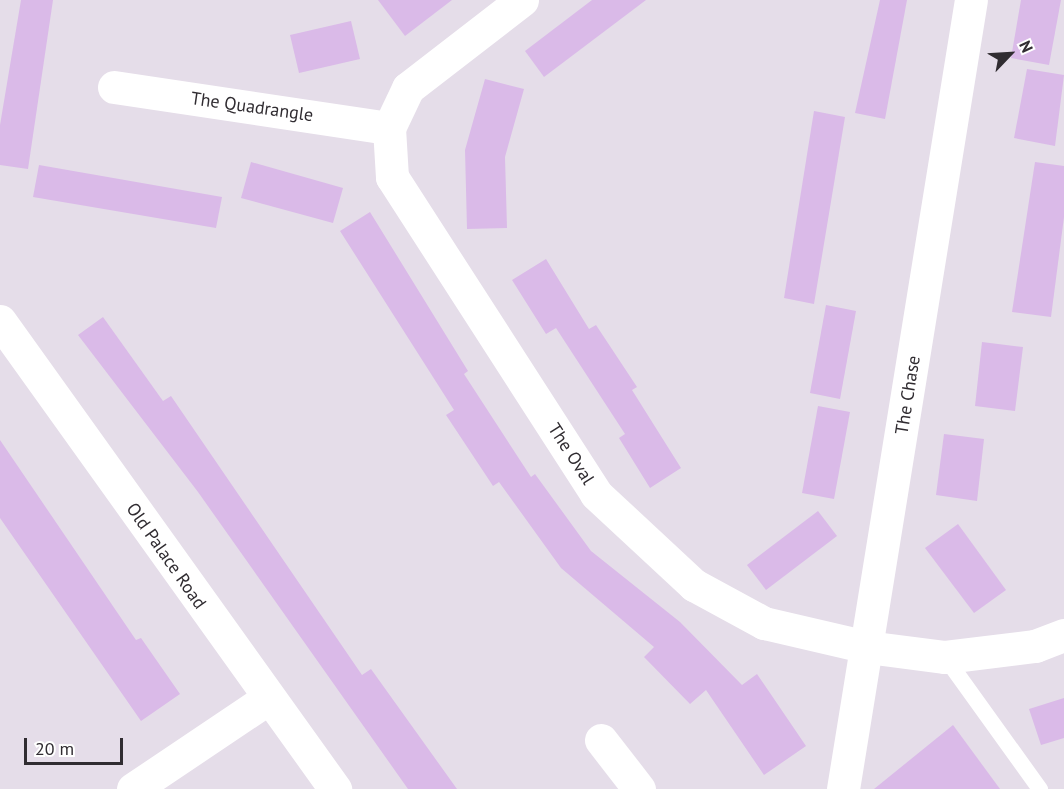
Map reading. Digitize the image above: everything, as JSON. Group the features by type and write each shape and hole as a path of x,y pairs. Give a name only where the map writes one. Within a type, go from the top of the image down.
{"street":[{"name":"The Oval","path":"522,0 408,88 389,128 392,177 596,494 650,549 729,607 764,623 867,647 945,657 1035,646 1064,635"},
{"name":"The Chase","path":"843,789 971,0"},
{"name":"The Quadrangle","path":"114,87 389,128"},
{"name":"Old Palace Road","path":"0,321 267,699 335,789"},
{"path":"133,789 267,699"},
{"path":"601,740 639,789"}],"lane":[{"path":"945,657 1040,789"}],"building":[{"path":"21,0 53,0 28,169 0,165 0,125"},
{"path":"378,0 452,0 405,36"},
{"path":"592,0 646,0 544,77 525,51"},
{"path":"880,0 907,0 885,119 855,113"},
{"path":"1021,0 1061,0 1049,65 1011,58"},
{"path":"351,21 360,59 299,73 290,35"},
{"path":"1027,69 1064,75 1055,146 1014,138"},
{"path":"485,79 524,89 505,157 507,228 467,229 465,150"},
{"path":"814,111 845,117 814,304 784,298"},
{"path":"251,162 343,188 333,223 241,198"},
{"path":"1035,162 1064,166 1064,217 1051,317 1012,312"},
{"path":"39,165 222,197 216,228 33,197"},
{"path":"370,212 468,371 464,374 531,477 535,474 591,551 680,622 742,685 757,674 806,746 764,775 706,690 690,704 644,657 654,647 561,568 499,482 493,486 446,415 454,410 340,231"},
{"path":"546,259 589,329 596,325 637,387 632,390 681,468 650,488 619,438 625,434 556,328 546,334 512,280"},
{"path":"826,305 856,311 840,399 810,393"},
{"path":"103,317 163,401 171,396 362,675 371,669 457,789 408,789 198,492 78,335"},
{"path":"982,342 1023,347 1015,411 975,406"},
{"path":"818,406 850,412 834,499 802,493"},
{"path":"944,434 984,439 977,501 936,495"},
{"path":"0,440 136,640 141,638 180,694 141,721 0,518"},
{"path":"818,511 837,536 766,590 747,565"},
{"path":"958,524 1006,590 974,613 925,548"},
{"path":"1064,698 1064,738 1041,745 1029,709"},
{"path":"953,725 1000,789 874,789"}]}
